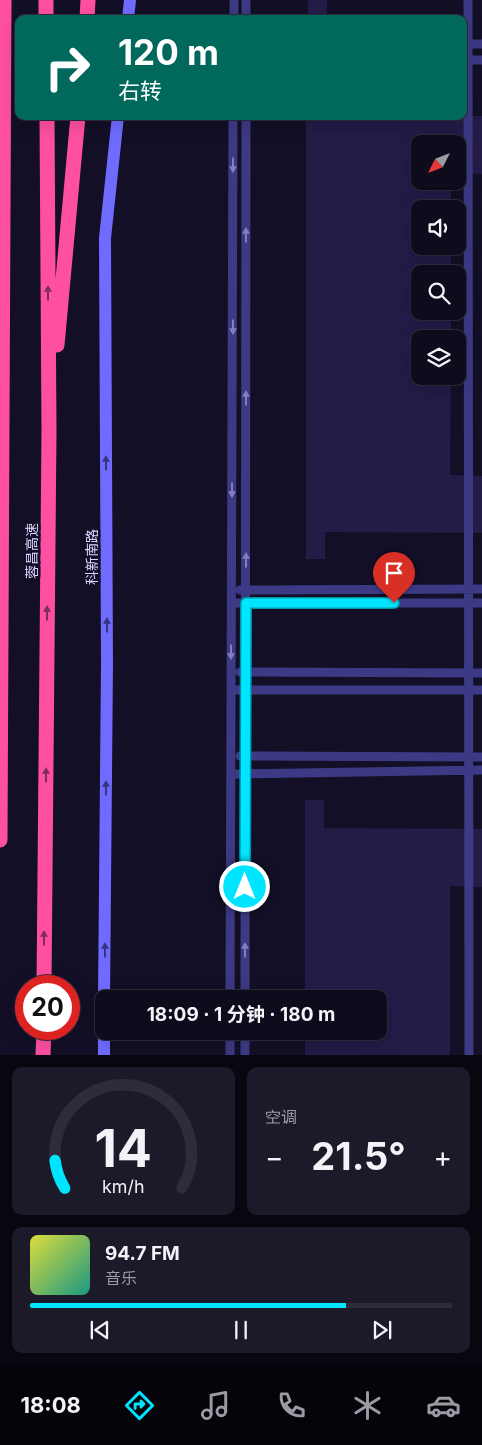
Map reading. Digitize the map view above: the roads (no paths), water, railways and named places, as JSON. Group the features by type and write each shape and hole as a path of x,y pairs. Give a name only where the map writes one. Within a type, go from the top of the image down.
{"highway":[{"path":"0,840 4,0"},
{"path":"46,0 46,15"},
{"path":"87,15 88,0"},
{"path":"0,111 4,170"},
{"name":"蓉昌高速","path":"44,975 49,431 47,120"},
{"path":"49,431 78,120"},
{"path":"43,1055 44,1040"}],"main road":[{"path":"128,15 130,0"},
{"name":"科新南路","path":"104,990 107,664 106,238 118,120"},
{"path":"104,1040 104,1055"}],"lane":[{"path":"234,0 234,15"},
{"path":"246,0 246,15"},
{"path":"467,22 468,0"},
{"path":"467,44 482,44"},
{"path":"467,60 482,60"},
{"path":"230,990 233,120"},
{"path":"245,990 246,120"},
{"path":"466,120 469,1055"},
{"path":"232,590 482,589"},
{"path":"232,603 482,603"},
{"path":"231,672 482,673"},
{"path":"231,690 482,690"},
{"path":"231,756 482,757"},
{"path":"231,774 482,770"},
{"path":"230,1040 230,1055"},
{"path":"245,1040 245,1055"}]}
